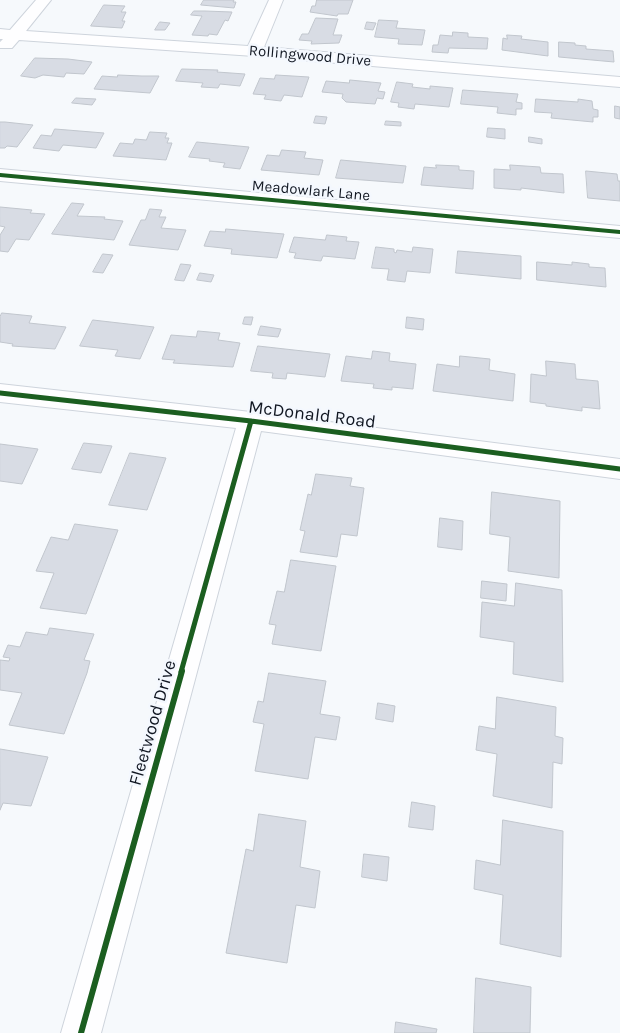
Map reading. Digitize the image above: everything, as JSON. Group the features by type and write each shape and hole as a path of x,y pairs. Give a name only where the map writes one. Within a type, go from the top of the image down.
{"street":[{"path":"0,52 7,35 44,0"},
{"path":"254,51 276,0"},
{"name":"Rollingwood Drive","path":"7,35 254,51 620,82"},
{"name":"Meadowlark Lane","path":"0,175 620,232"},
{"name":"McDonald Road","path":"0,393 251,421 620,469"},
{"name":"Fleetwood Drive","path":"81,1033 251,421"}],"building":[{"path":"204,0 234,0 233,2 236,2 234,8 201,5"},
{"path":"317,0 353,0 348,14 338,14 337,16 310,12"},
{"path":"104,5 125,6 121,12 126,12 122,21 125,21 122,28 91,26"},
{"path":"194,11 232,12 228,21 225,20 217,35 209,34 208,36 192,35 202,16 191,15"},
{"path":"316,18 338,19 333,35 342,35 339,43 311,44 312,41 299,40 302,34 308,34"},
{"path":"379,20 398,21 396,28 425,30 422,45 398,44 399,39 375,37"},
{"path":"160,22 170,23 165,30 155,30"},
{"path":"367,22 376,23 373,30 365,29"},
{"path":"453,32 468,33 468,37 488,38 487,49 449,48 448,53 432,52 433,45 438,45 440,35 452,36"},
{"path":"507,35 522,36 521,39 548,42 548,56 502,50 503,38 507,39"},
{"path":"559,42 575,43 575,45 586,46 586,49 613,51 614,62 559,57"},
{"path":"35,58 92,62 84,74 66,73 64,77 43,75 35,78 21,76"},
{"path":"182,69 218,70 217,72 245,74 240,86 220,84 218,88 201,87 203,83 176,81"},
{"path":"118,75 159,76 150,93 94,89 102,76 117,77"},
{"path":"276,75 309,77 302,97 284,95 281,101 264,99 266,95 253,94 260,78 274,79"},
{"path":"350,80 381,83 378,91 385,92 383,99 377,98 375,104 346,102 342,98 343,94 322,92 326,81 349,83"},
{"path":"397,82 413,84 412,87 430,89 430,86 453,88 449,107 415,104 414,109 398,107 399,103 391,102"},
{"path":"463,90 518,94 516,102 522,103 522,109 516,109 516,115 497,113 498,107 461,104"},
{"path":"76,98 96,99 92,105 72,103"},
{"path":"536,99 592,101 593,109 598,110 598,117 593,117 593,122 551,118 552,113 535,112"},
{"path":"615,106 620,107 620,119 615,118"},
{"path":"316,116 327,117 325,124 314,123"},
{"path":"386,121 401,122 401,126 385,125"},
{"path":"0,122 33,125 17,147 7,146 0,148"},
{"path":"488,128 505,129 505,139 487,137"},
{"path":"55,129 104,133 96,148 63,145 59,151 33,148 41,135 51,136"},
{"path":"150,132 167,133 165,138 169,138 167,143 172,143 166,160 113,156 120,143 133,144 135,139 146,140"},
{"path":"529,137 542,139 542,144 529,142"},
{"path":"197,142 249,147 240,169 223,167 225,163 209,161 210,159 189,157"},
{"path":"282,150 306,152 304,158 323,160 319,175 261,170 267,155 279,156"},
{"path":"341,160 406,166 403,183 336,178"},
{"path":"436,165 459,166 459,170 474,171 473,189 421,185 424,167 436,168"},
{"path":"510,165 540,167 541,173 563,174 564,193 521,188 521,190 494,188 494,169 510,170"},
{"path":"586,171 617,174 618,181 620,181 620,201 588,198"},
{"path":"72,203 84,204 77,216 105,217 104,219 123,221 114,240 52,234"},
{"path":"0,207 32,210 30,213 45,214 29,240 16,239 8,252 0,251 0,235 5,227 0,226"},
{"path":"150,209 162,210 159,217 166,217 161,228 186,230 178,250 129,245 141,220 145,220"},
{"path":"226,229 284,234 277,258 231,254 232,249 204,246 210,231 225,232"},
{"path":"327,235 347,237 346,241 359,242 355,259 323,256 321,261 294,258 296,253 289,252 294,237 325,240"},
{"path":"376,247 394,249 396,253 397,250 412,252 413,247 433,249 430,273 407,271 405,282 387,280 389,269 372,268"},
{"path":"458,251 521,256 521,279 456,273"},
{"path":"103,254 113,255 103,273 93,272"},
{"path":"537,262 572,265 572,262 589,264 589,267 605,268 606,287 537,280"},
{"path":"181,264 191,265 184,281 175,280"},
{"path":"200,273 214,275 211,282 197,280"},
{"path":"2,313 32,316 29,323 66,327 55,349 12,346 13,344 0,342 0,317"},
{"path":"245,317 253,317 251,325 243,324"},
{"path":"407,317 424,319 423,330 406,328"},
{"path":"93,320 154,327 140,359 115,356 118,350 80,346"},
{"path":"261,326 281,329 278,337 258,335"},
{"path":"198,331 220,333 218,340 240,343 233,367 173,363 175,360 162,359 171,335 196,337"},
{"path":"258,346 330,354 325,377 287,373 286,379 272,378 273,373 251,371"},
{"path":"373,351 390,353 389,361 416,364 413,389 392,387 392,390 373,388 374,384 341,381 346,356 371,359"},
{"path":"460,356 490,359 489,370 515,374 513,401 433,391 437,364 459,367"},
{"path":"546,361 575,364 576,379 598,381 600,409 582,407 582,411 530,402 531,374 546,376"},
{"path":"84,443 112,446 101,473 72,469"},
{"path":"0,444 38,449 22,484 0,481"},
{"path":"130,453 166,458 147,510 109,505"},
{"path":"316,474 352,478 350,486 364,488 357,536 341,534 337,557 300,552 305,531 300,530 308,494 311,495"},
{"path":"492,492 560,501 559,578 508,571 510,537 490,534"},
{"path":"440,518 463,521 462,550 438,547"},
{"path":"75,524 118,530 86,614 40,608 54,573 36,571 51,537 68,540"},
{"path":"291,560 336,566 321,651 272,644 276,625 269,624 277,591 284,592"},
{"path":"482,581 507,584 506,601 481,598"},
{"path":"516,583 562,590 563,682 513,674 514,642 480,637 482,602 514,606"},
{"path":"50,628 94,634 84,660 90,661 87,673 64,734 9,725 22,693 0,690 0,660 9,661 10,658 3,657 8,645 20,647 26,632 47,635"},
{"path":"269,673 326,681 320,714 340,717 336,740 315,737 308,779 255,771 264,724 253,722 258,701 263,702"},
{"path":"497,697 556,707 555,736 563,738 562,764 553,762 552,808 493,796 497,754 476,750 479,726 495,729"},
{"path":"378,703 395,706 393,722 376,719"},
{"path":"0,749 48,757 31,806 3,803 0,810"},
{"path":"412,802 435,806 433,830 409,827"},
{"path":"259,814 306,821 300,867 320,871 315,908 296,905 287,963 226,953 246,849 253,851"},
{"path":"503,820 563,831 561,957 500,944 503,895 474,889 476,860 500,865"},
{"path":"364,854 389,857 387,881 362,877"},
{"path":"476,978 531,987 530,1033 474,1033"},
{"path":"396,1022 437,1029 436,1033 395,1033"}],"cycle path":[{"path":"0,175 620,232"},
{"path":"0,393 251,421 620,469"},
{"path":"81,1033 251,421"}]}
